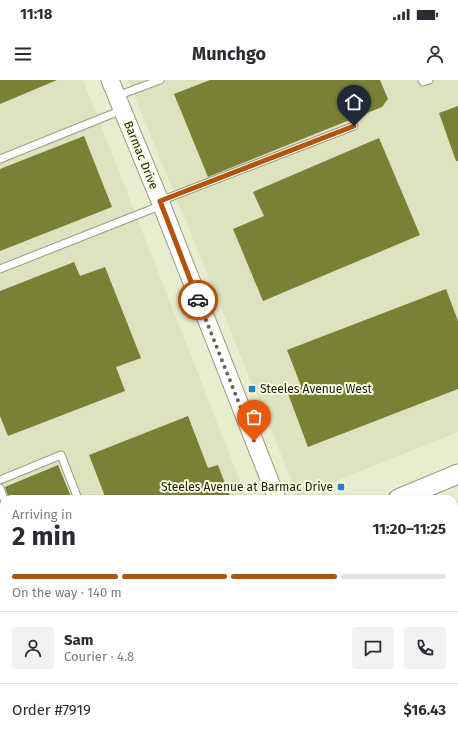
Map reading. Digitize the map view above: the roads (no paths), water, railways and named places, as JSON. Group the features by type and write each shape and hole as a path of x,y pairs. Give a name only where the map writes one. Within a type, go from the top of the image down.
{"main road":[{"path":"408,495 458,474"}],"street":[{"name":"Barmac Drive","path":"110,80 161,203 275,495"}],"lane":[{"path":"0,159 119,103 160,80"},
{"path":"422,80 423,82 428,80"},
{"path":"0,269 354,126"},
{"path":"0,480 61,455 76,495"}],"place":[{"name":"Steeles Avenue West","path":"252,389"},
{"name":"Steeles Avenue at Barmac Drive","path":"341,487"}]}
